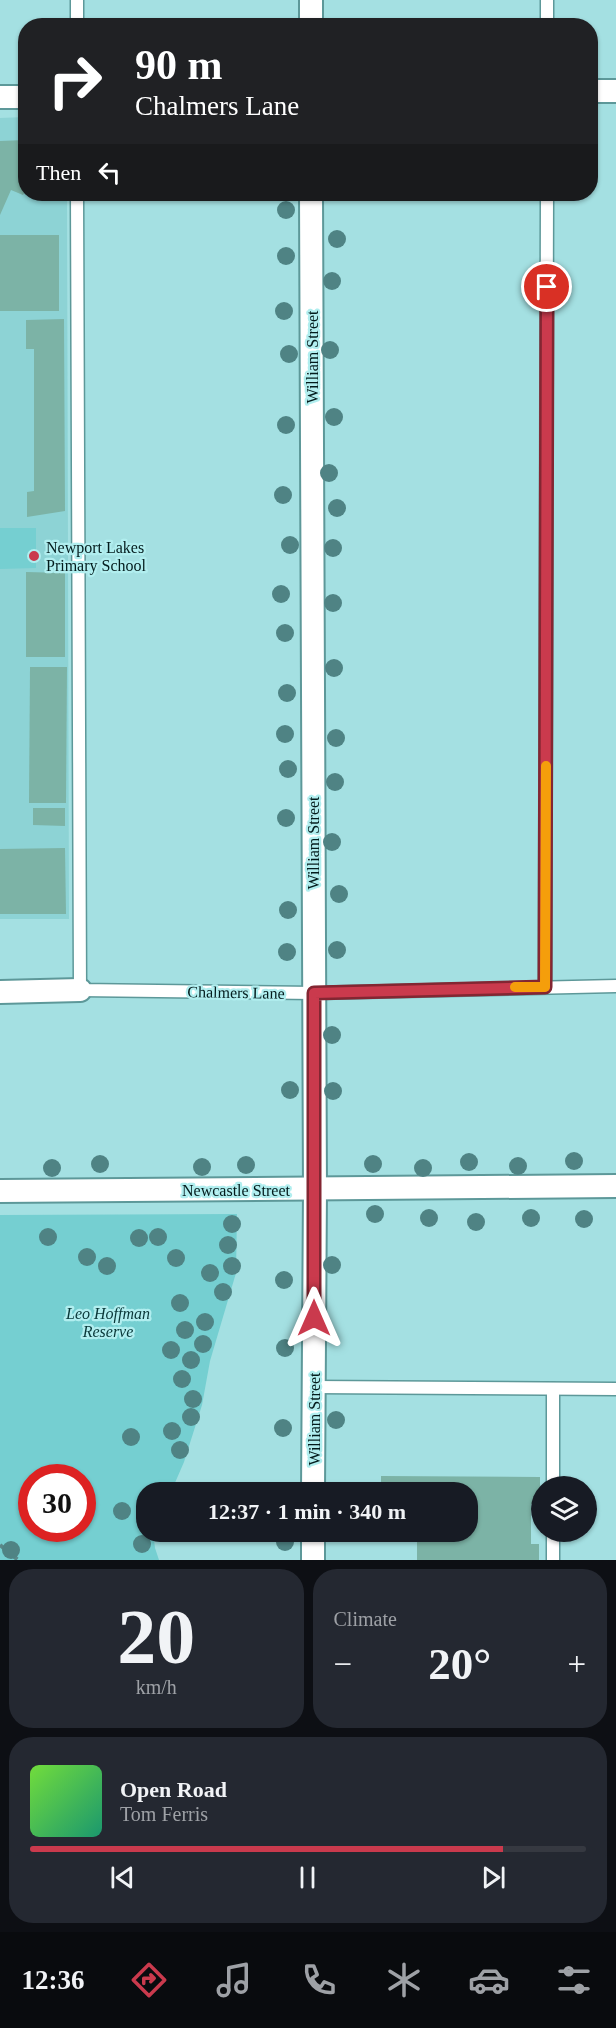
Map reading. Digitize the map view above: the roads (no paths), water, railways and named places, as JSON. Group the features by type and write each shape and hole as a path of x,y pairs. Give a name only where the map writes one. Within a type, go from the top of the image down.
{"street":[{"path":"311,0 311,18"},
{"path":"598,91 616,91"},
{"path":"0,97 18,97"},
{"name":"William Street","path":"311,201 314,1482"},
{"name":"Chalmers Lane","path":"0,992 80,990"},
{"name":"Newcastle Street","path":"0,1191 616,1186"},
{"path":"313,1542 313,1560"}],"lane":[{"path":"77,0 77,18"},
{"path":"547,0 547,18"},
{"path":"77,201 80,990"},
{"path":"545,987 547,201"},
{"name":"Chalmers Lane","path":"80,990 314,993 616,986"},
{"path":"314,1388 616,1389"},
{"path":"553,1389 553,1476"},
{"path":"553,1542 553,1560"}],"place":[{"name":"Newport Lakes Primary School","path":"34,556"}],"park label":[{"name":"Leo Hoffman Reserve","path":"108,1322"}]}
